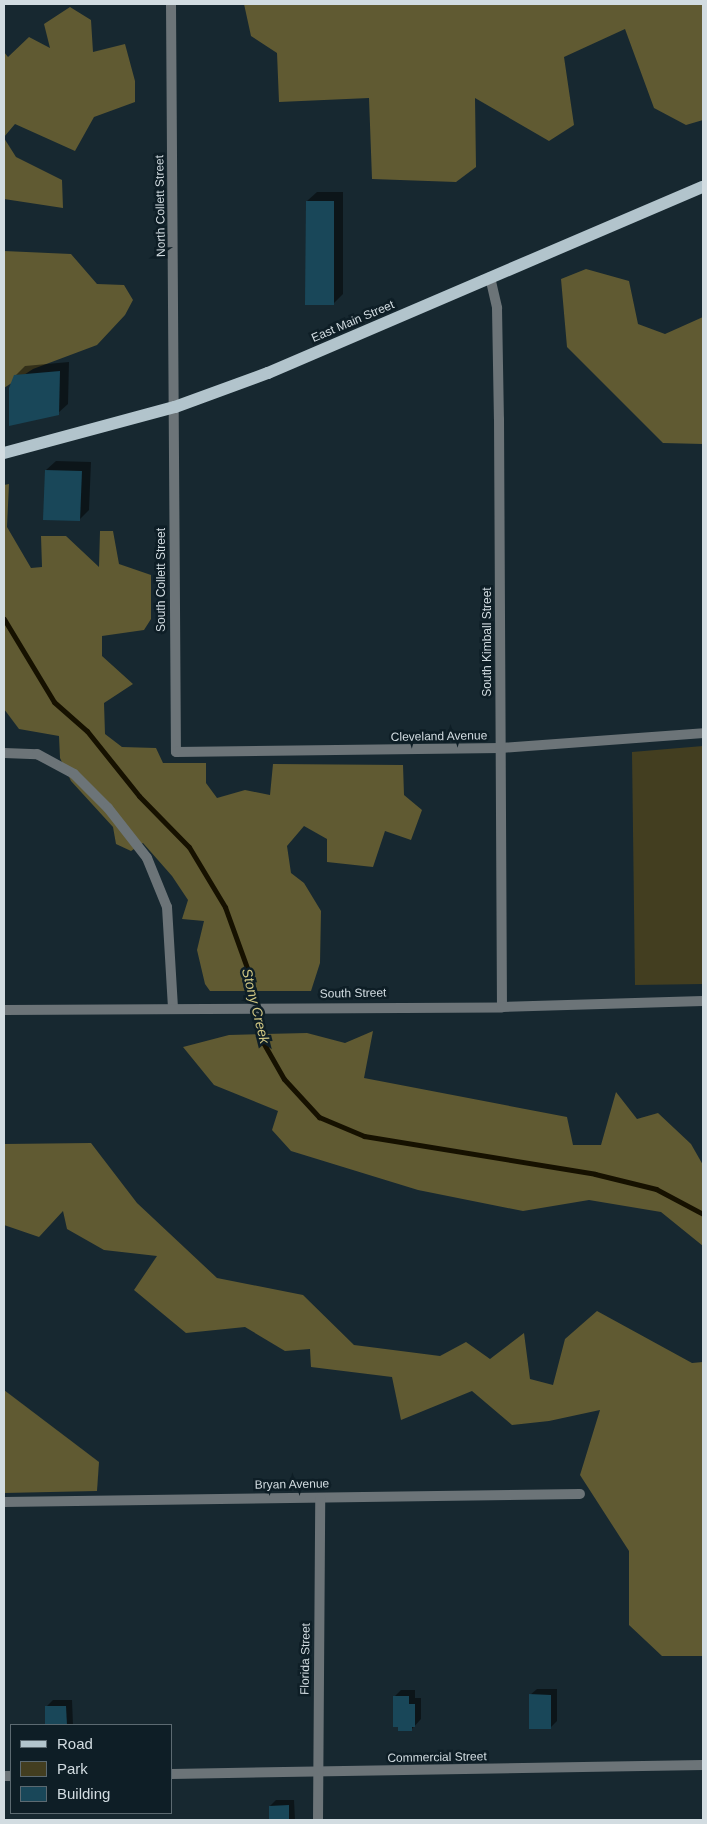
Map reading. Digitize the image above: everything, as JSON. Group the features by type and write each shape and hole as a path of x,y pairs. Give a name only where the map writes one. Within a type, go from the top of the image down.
{"main road":[{"name":"East Main Street","path":"4,453 175,407 322,351 490,277 703,187"}],"street":[{"name":"North Collett Street","path":"171,4 175,407"},
{"name":"South Kimball Street","path":"490,277 497,317 502,1007"},
{"name":"South Collett Street","path":"175,407 176,752"},
{"name":"Cleveland Avenue","path":"176,752 501,748 703,733"},
{"path":"4,753 37,754 74,774 108,808 148,858 167,907 173,1009"},
{"name":"South Street","path":"4,1010 502,1007 703,1001"},
{"name":"Bryan Avenue","path":"4,1502 580,1494"},
{"name":"Florida Street","path":"318,1820 320,1498"},
{"name":"Commercial Street","path":"172,1774 703,1766"}],"green space":[{"path":"703,746 703,984 635,985 632,752"}],"shaded area":[{"path":"244,4 703,4 703,120 686,125 654,108 625,29 564,57 574,125 549,141 475,98 476,167 456,182 372,179 369,98 279,102 277,53 251,36"},
{"path":"70,7 91,20 93,52 125,44 135,81 135,102 94,117 75,151 15,124 4,137 4,52 8,57 29,37 50,48 44,24"},
{"path":"4,138 16,157 62,180 63,208 4,199"},
{"path":"4,251 71,254 97,284 124,285 133,300 125,315 97,345 33,369 4,388"},
{"path":"586,269 629,281 638,324 665,334 703,317 703,444 663,443 567,347 561,279"},
{"path":"9,484 7,527 31,568 42,567 41,536 66,536 99,567 100,531 113,531 119,564 151,575 151,619 144,630 102,636 102,656 133,684 104,703 105,734 122,747 156,748 163,763 206,763 206,783 217,798 245,790 270,795 273,764 403,765 404,795 422,810 411,840 385,831 373,867 327,862 327,839 304,826 287,846 291,873 304,883 321,911 320,963 311,991 210,991 205,984 197,950 204,921 182,919 188,900 172,876 143,843 131,851 116,844 113,827 71,781 60,758 59,736 19,729 4,709 4,485"},
{"path":"373,1031 364,1078 567,1117 573,1145 601,1145 616,1092 637,1119 658,1113 691,1144 703,1165 703,1246 661,1212 589,1200 523,1211 418,1190 291,1151 272,1130 278,1111 214,1085 183,1047 229,1035 307,1033 345,1043"},
{"path":"91,1143 137,1203 217,1278 303,1295 354,1345 440,1356 466,1342 490,1359 524,1333 530,1379 553,1385 565,1339 597,1311 692,1363 703,1362 703,1656 662,1656 629,1625 629,1551 580,1475 600,1410 549,1421 512,1425 472,1391 401,1420 392,1377 311,1367 310,1349 285,1351 245,1327 186,1333 134,1290 157,1256 104,1250 67,1229 63,1211 39,1237 4,1225 4,1144"},
{"path":"4,1390 99,1462 97,1491 4,1493"}],"building":[{"path":"306,201 334,201 334,305 305,305"},
{"path":"60,371 59,415 9,426 9,388 14,375"},
{"path":"45,470 82,471 80,521 43,520"},
{"path":"529,1694 551,1695 551,1729 529,1729"},
{"path":"393,1696 409,1696 409,1704 415,1704 415,1727 412,1727 412,1731 398,1731 398,1727 393,1727"},
{"path":"45,1706 66,1706 67,1724 45,1724"},
{"path":"289,1805 289,1820 269,1820 269,1806"}],"waterway":[{"name":"Stony Creek","path":"4,619 54,702 87,731 139,796 189,847 225,907 250,976 264,1044 284,1079 319,1117 364,1136 595,1174 656,1189 703,1214"}]}
